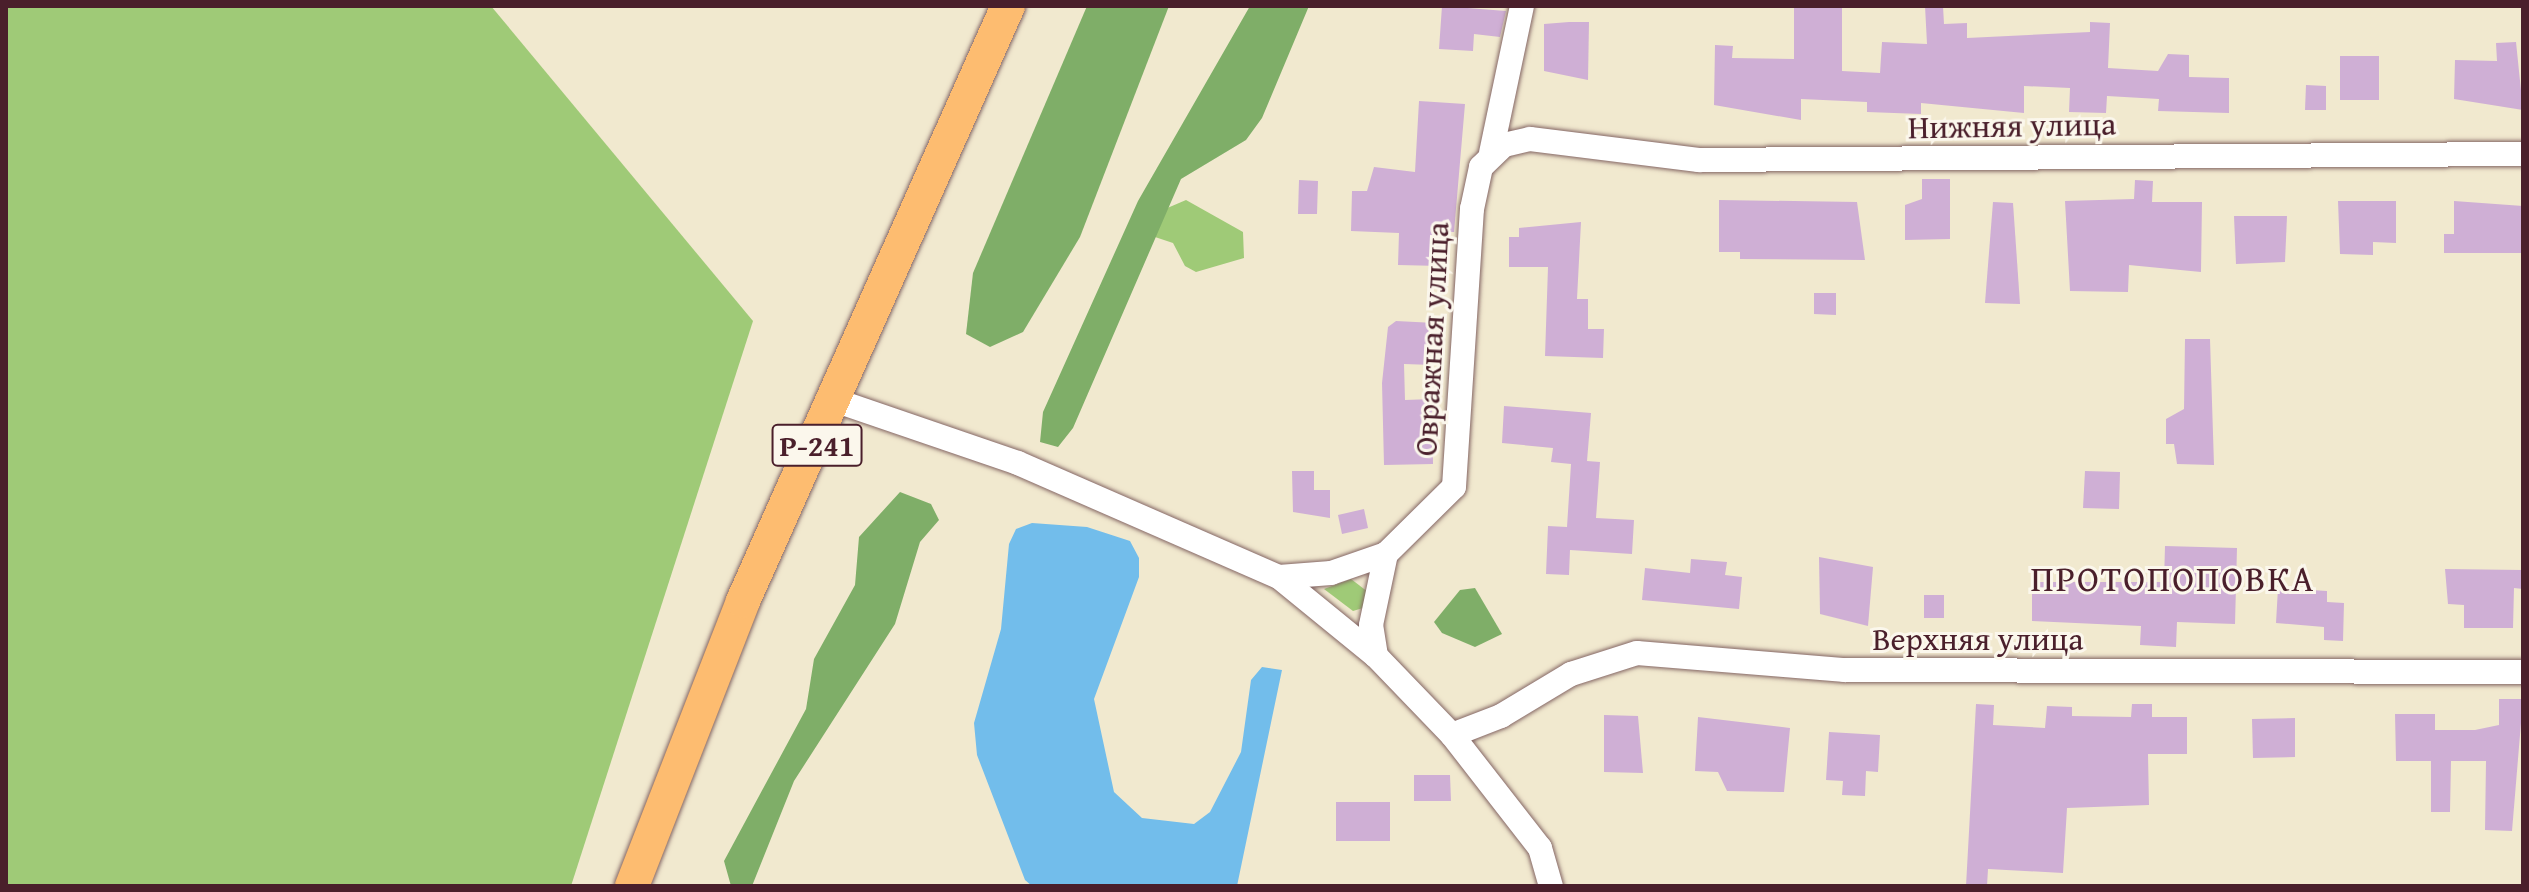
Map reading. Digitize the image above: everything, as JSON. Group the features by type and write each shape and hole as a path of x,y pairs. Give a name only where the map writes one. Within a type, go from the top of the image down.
{"highway":[{"name":"Р-241","path":"632,886 737,616 837,401 1008,6"}],"street":[{"name":"Овражная улица","path":"1279,577 1331,573 1386,554 1454,487 1472,209 1481,167 1498,149 1522,6"},
{"name":"Нижняя улица","path":"1498,149 1530,139 1699,160 2523,154"},
{"path":"837,401 1018,463 1279,577 1376,656 1452,735 1540,848 1551,886"},
{"path":"1376,656 1371,625 1386,554"},
{"name":"Верхняя улица","path":"1452,735 1501,716 1571,674 1637,653 1845,670 2523,672"}],"green space":[{"path":"6,6 491,6 753,321 571,886 6,886"},
{"path":"1087,6 1169,6 1080,237 1023,332 990,347 966,334 973,273"},
{"path":"1250,6 1309,6 1262,118 1246,140 1181,179 1073,428 1058,447 1040,442 1043,412 1138,201"},
{"path":"1186,200 1243,232 1244,258 1196,272 1185,266 1173,243 1155,237 1165,209"},
{"path":"900,492 931,504 939,520 920,542 895,624 794,781 752,886 731,886 724,861 806,709 814,659 855,585 859,537"},
{"path":"1351,579 1368,592 1363,608 1353,611 1324,589"},
{"path":"1475,588 1502,634 1475,647 1442,633 1434,622 1460,590"}],"water":[{"path":"1032,523 1087,527 1130,541 1139,558 1139,577 1094,699 1114,792 1142,818 1194,824 1210,812 1241,752 1251,680 1262,667 1282,670 1237,886 1032,886 1025,880 977,755 974,723 1001,629 1009,544 1016,529"}],"building":[{"path":"1442,6 1506,11 1500,37 1474,34 1473,51 1439,49"},
{"path":"1794,6 1842,6 1842,71 1880,73 1882,42 1927,44 1925,6 1943,6 1944,24 1967,23 1967,38 2090,32 2090,22 2110,23 2108,68 2158,71 2168,54 2189,55 2189,77 2229,78 2229,113 2158,111 2159,99 2107,96 2106,113 2069,112 2070,88 2024,86 2024,113 1921,103 1921,114 1867,112 1867,102 1801,99 1801,120 1714,105 1715,45 1733,46 1732,58 1794,59"},
{"path":"1589,22 1588,80 1544,71 1544,24"},
{"path":"2516,42 2523,110 2454,99 2455,60 2497,61 2496,43"},
{"path":"2340,56 2379,56 2379,100 2340,100"},
{"path":"2306,85 2326,86 2326,110 2305,110"},
{"path":"1419,101 1465,104 1454,232 1442,232 1441,266 1398,265 1399,233 1351,231 1352,191 1367,191 1374,167 1415,172"},
{"path":"1922,179 1950,179 1950,239 1905,240 1905,205 1922,199"},
{"path":"1299,180 1318,181 1317,214 1298,214"},
{"path":"2135,180 2153,181 2152,202 2202,202 2201,272 2129,265 2128,292 2070,291 2065,201 2134,199"},
{"path":"1719,200 1857,202 1865,260 1740,259 1740,252 1719,252"},
{"path":"2338,201 2396,201 2396,243 2373,242 2373,255 2340,254"},
{"path":"2454,201 2523,206 2523,253 2444,253 2444,234 2454,234"},
{"path":"1993,202 2013,203 2020,304 1985,303"},
{"path":"2234,216 2287,216 2285,262 2236,264"},
{"path":"1581,222 1577,299 1588,299 1588,329 1604,329 1603,358 1545,356 1548,267 1509,267 1509,237 1519,237 1519,228"},
{"path":"1814,293 1836,293 1836,315 1814,314"},
{"path":"1396,321 1435,323 1433,365 1404,364 1405,400 1432,399 1433,464 1384,465 1382,383 1388,327"},
{"path":"2185,339 2210,339 2214,465 2177,464 2174,444 2166,444 2166,419 2184,409"},
{"path":"1504,406 1591,413 1587,461 1600,462 1596,518 1634,520 1632,554 1570,550 1569,575 1546,574 1548,526 1567,527 1571,464 1551,462 1553,448 1502,443"},
{"path":"1292,471 1314,471 1314,490 1330,490 1330,518 1293,512"},
{"path":"2085,471 2120,472 2119,509 2083,508"},
{"path":"1364,509 1368,528 1342,534 1338,515"},
{"path":"2165,546 2237,548 2235,624 2177,622 2176,647 2140,645 2141,626 2032,621 2032,582 2164,582"},
{"path":"1819,557 1873,567 1868,626 1820,614"},
{"path":"1691,559 1727,562 1725,575 1742,577 1739,609 1642,600 1645,568 1690,573"},
{"path":"2445,569 2523,570 2523,589 2514,588 2513,628 2464,628 2464,605 2448,604"},
{"path":"2278,588 2327,591 2327,602 2344,603 2343,641 2324,640 2324,627 2276,623"},
{"path":"1924,595 1944,595 1944,618 1924,618"},
{"path":"2499,699 2523,699 2512,831 2485,830 2486,761 2451,761 2450,812 2431,812 2431,761 2396,761 2395,714 2435,714 2435,730 2475,730 2499,725"},
{"path":"1976,704 1994,705 1993,725 2045,728 2047,706 2072,707 2072,716 2131,717 2132,704 2152,704 2152,717 2187,717 2187,754 2148,754 2149,805 2067,808 2063,873 1988,869 1987,886 1966,886"},
{"path":"1604,715 1638,716 1643,773 1604,772"},
{"path":"1698,717 1790,728 1784,792 1727,791 1718,772 1695,771"},
{"path":"2295,718 2295,757 2253,758 2252,719"},
{"path":"1829,732 1880,735 1878,772 1866,771 1865,796 1842,795 1843,781 1826,780"},
{"path":"1414,775 1450,775 1451,801 1414,801"},
{"path":"1336,802 1390,802 1390,841 1336,841"}],"district":[{"name":"ПРОТОПОПОВКА","path":"2173,578"}]}
